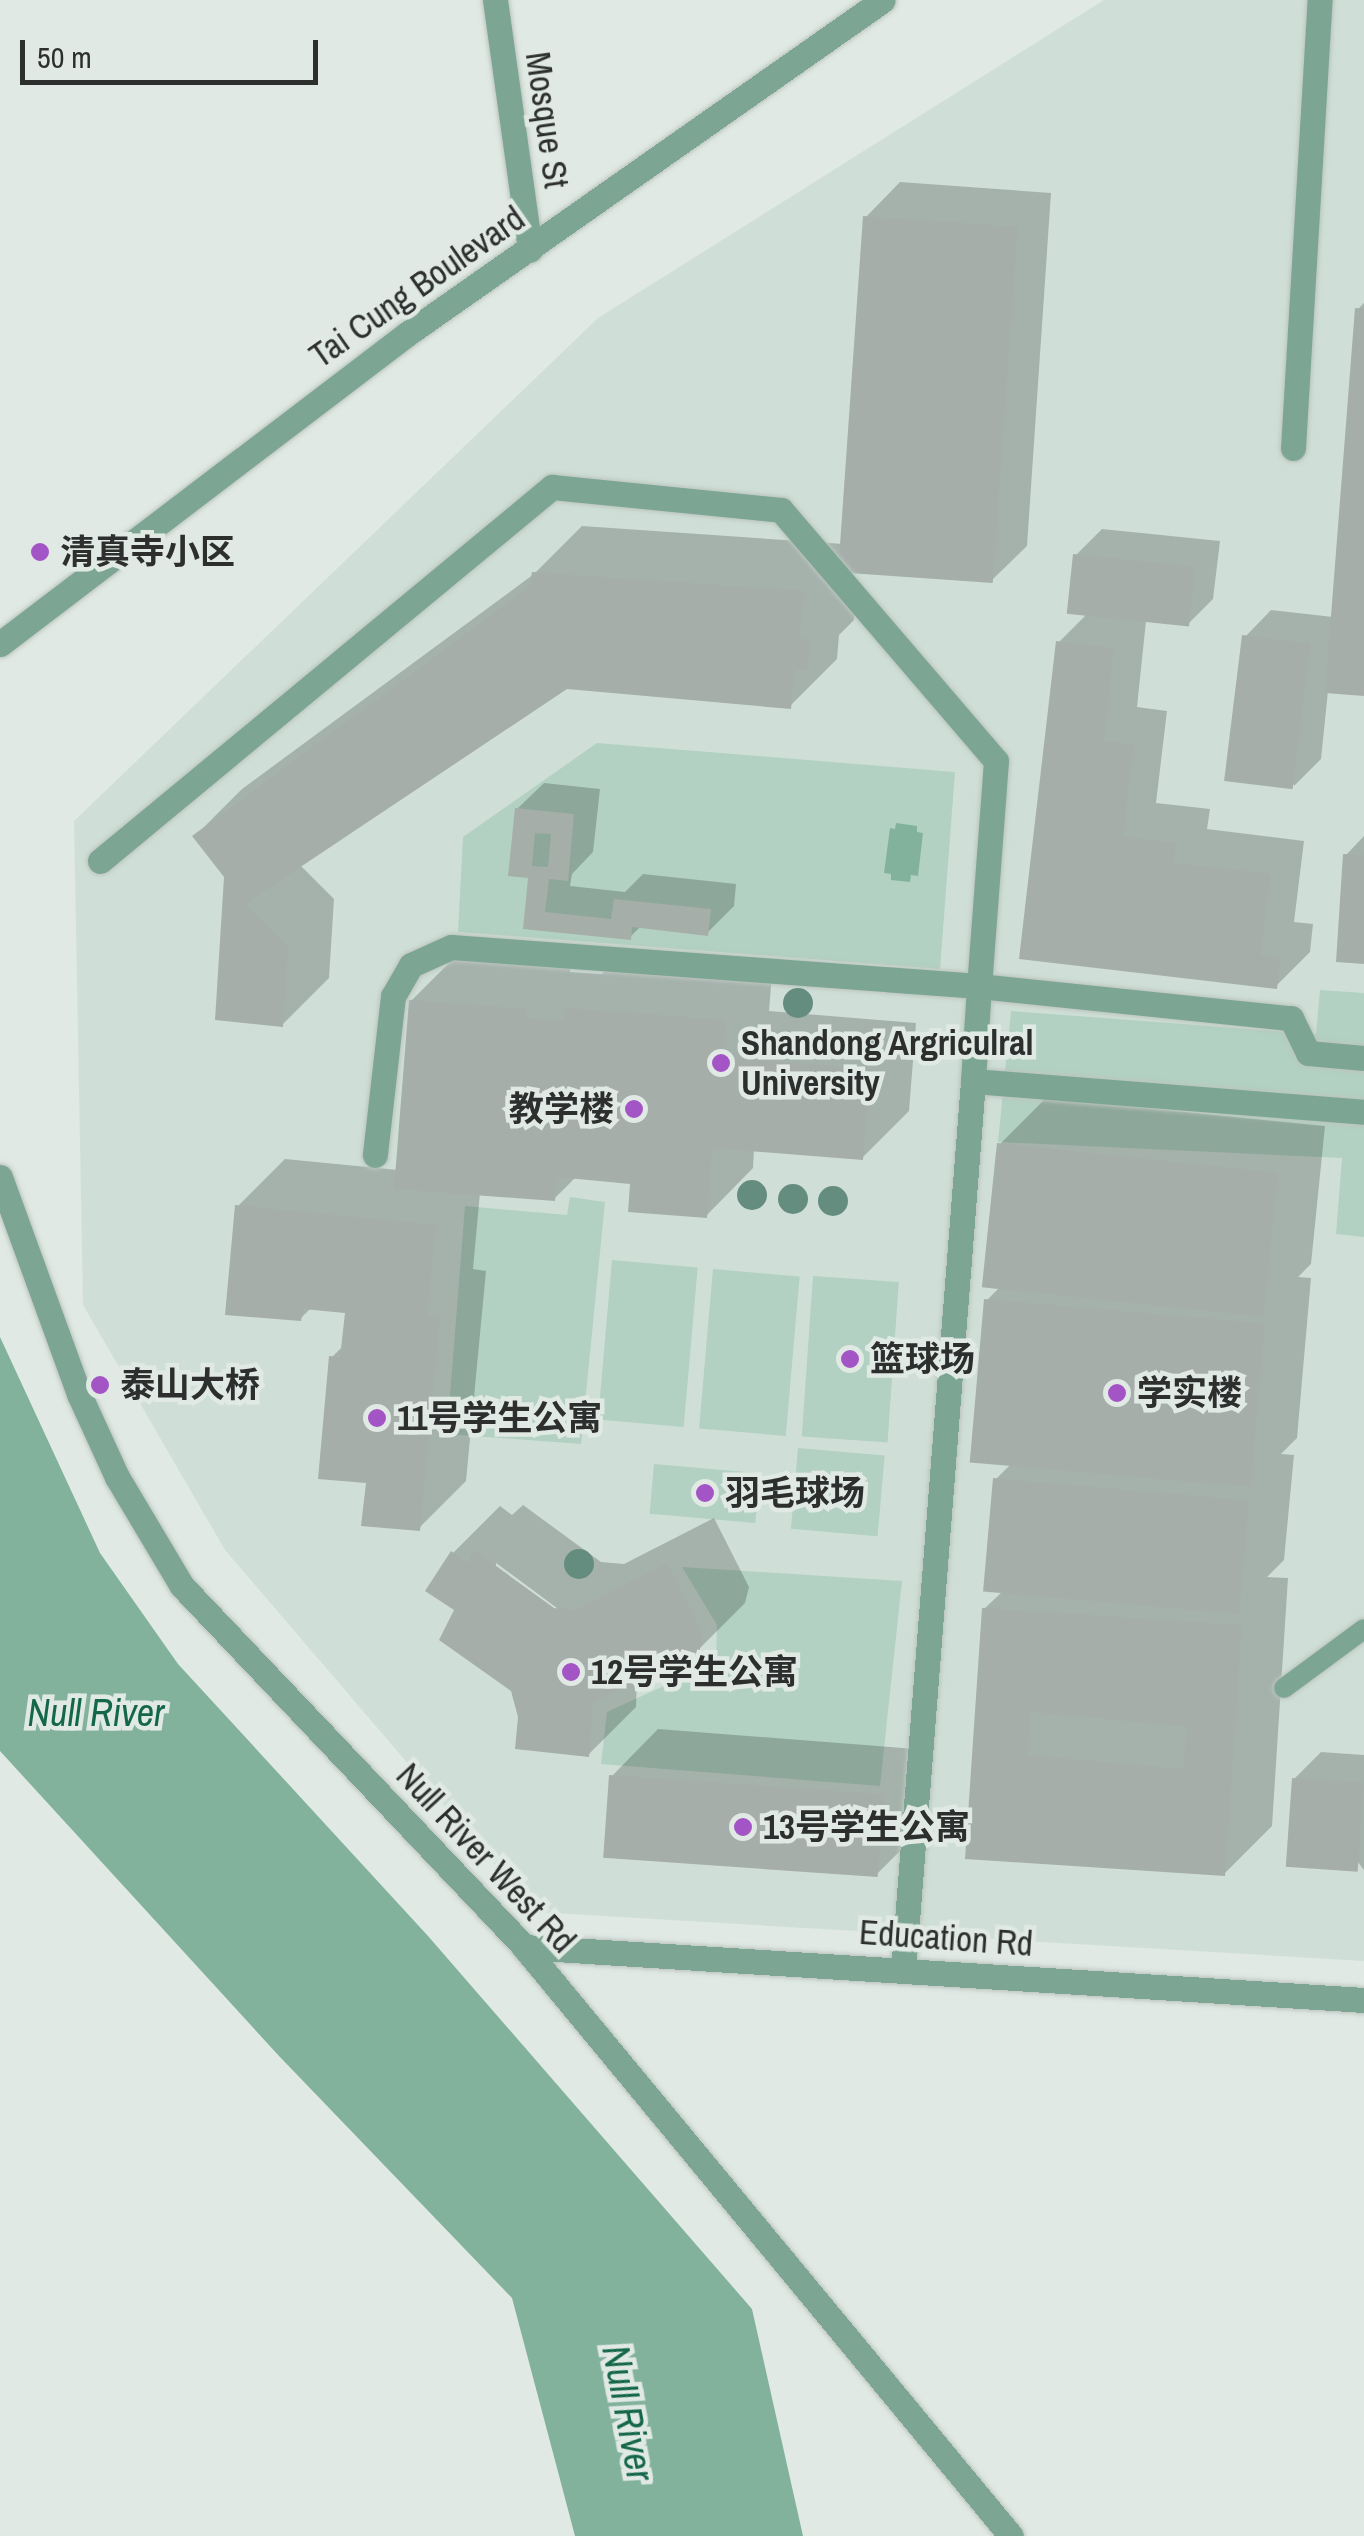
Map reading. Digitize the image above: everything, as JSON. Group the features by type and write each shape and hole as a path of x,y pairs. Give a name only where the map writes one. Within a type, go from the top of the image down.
{"street":[{"name":"Mosque St","path":"495,0 530,250"},
{"name":"Tai Cung Boulevard","path":"0,644 408,334 883,0"},
{"path":"1293,448 1320,0"},
{"path":"100,861 552,486 781,510 996,762 903,1971"},
{"path":"375,1155 393,996 411,965 452,946 979,986 1291,1018 1308,1053 1364,1058"},
{"path":"974,1081 1364,1112"},
{"name":"Null River West Rd","path":"0,1177 79,1394 117,1476 182,1586 524,1947 1011,2536"},
{"name":"Education Rd","path":"524,1947 1364,2000"}],"lane":[{"path":"1284,1688 1364,1629"}],"shaded area":[{"name":"Shandong Argriculral University","path":"1104,0 1364,0 1364,1961 535,1912 225,1550 83,1305 74,821 598,318"},
{"path":"597,743 955,772 940,969 458,932 463,837"},
{"path":"1320,990 1364,993 1364,1237 1336,1234 1342,1158 998,1142 1011,1011 1316,1034"},
{"path":"570,1197 605,1202 581,1444 447,1434 465,1206 567,1215"},
{"path":"612,1260 698,1267 684,1427 598,1419"},
{"name":"篮球场","path":"713,1269 800,1277 786,1436 699,1428"},
{"name":"篮球场","path":"813,1276 899,1282 888,1443 802,1437"},
{"name":"篮球场","path":"798,1448 885,1456 878,1536 791,1529"},
{"name":"羽毛球场","path":"654,1464 760,1473 755,1523 650,1514"},
{"path":"682,1567 902,1581 880,1786 601,1764 607,1712 716,1662 717,1625"}],"water":[{"path":"896,823 917,826 917,832 923,833 918,876 911,875 910,882 891,880 891,874 884,873 890,828 895,829"},
{"name":"Null River","path":"0,1337 100,1553 178,1664 428,1936 752,2309 803,2536 575,2536 512,2298 279,2056 0,1751"}],"building":[{"path":"863,216 1018,227 993,583 838,572"},
{"path":"1355,308 1364,309 1364,696 1325,693"},
{"path":"1073,554 1195,567 1189,627 1067,614"},
{"path":"532,572 804,591 799,638 810,640 808,670 795,669 791,709 567,689 245,904 288,946 283,1027 215,1020 224,877 192,836 529,587"},
{"path":"1242,635 1310,643 1293,789 1224,781"},
{"path":"1056,641 1114,648 1104,741 1134,744 1123,836 1176,843 1174,863 1270,874 1261,955 1280,958 1277,989 1019,959"},
{"path":"515,808 574,814 568,881 549,879 545,912 611,919 614,899 711,909 708,936 632,927 631,940 523,929 528,878 508,876","holes":["535,833 551,834 548,867 532,866"]},
{"path":"1343,854 1364,855 1364,964 1336,962"},
{"name":"教学楼","path":"409,1000 526,1009 524,1018 564,1021 565,1008 726,1020 723,1057 870,1069 863,1160 712,1148 707,1218 628,1212 630,1184 557,1177 555,1201 394,1189"},
{"name":"学实楼","path":"997,1143 1278,1173 1263,1317 982,1287"},
{"name":"11号学生公寓","path":"235,1205 436,1225 427,1316 440,1317 420,1531 361,1526 366,1483 318,1479 329,1356 340,1357 345,1313 303,1309 301,1321 225,1315"},
{"name":"学实楼","path":"984,1299 1265,1324 1251,1487 970,1462"},
{"name":"学实楼","path":"993,1478 1249,1500 1239,1614 983,1592"},
{"name":"12号学生公寓","path":"474,1550 554,1608 575,1610 667,1563 703,1635 699,1653 593,1702 589,1757 515,1749 518,1717 511,1691 439,1640 454,1610 425,1591 451,1551 467,1563"},
{"path":"982,1608 1242,1625 1225,1876 965,1859","holes":["1031,1712 1187,1727 1183,1769 1027,1755"]},
{"name":"13号学生公寓","path":"609,1775 883,1794 878,1877 603,1858"},
{"path":"1292,1778 1364,1783 1358,1872 1286,1867"}],"place":[{"name":"清真寺小区","path":"40,552"},
{"name":"Shandong Argriculral University","path":"721,1063"},
{"name":"教学楼","path":"634,1109"},
{"name":"篮球场","path":"850,1359"},
{"name":"泰山大桥","path":"100,1385"},
{"name":"学实楼","path":"1117,1393"},
{"name":"11号学生公寓","path":"377,1418"},
{"name":"羽毛球场","path":"705,1493"},
{"name":"12号学生公寓","path":"571,1672"},
{"name":"13号学生公寓","path":"743,1827"}]}
